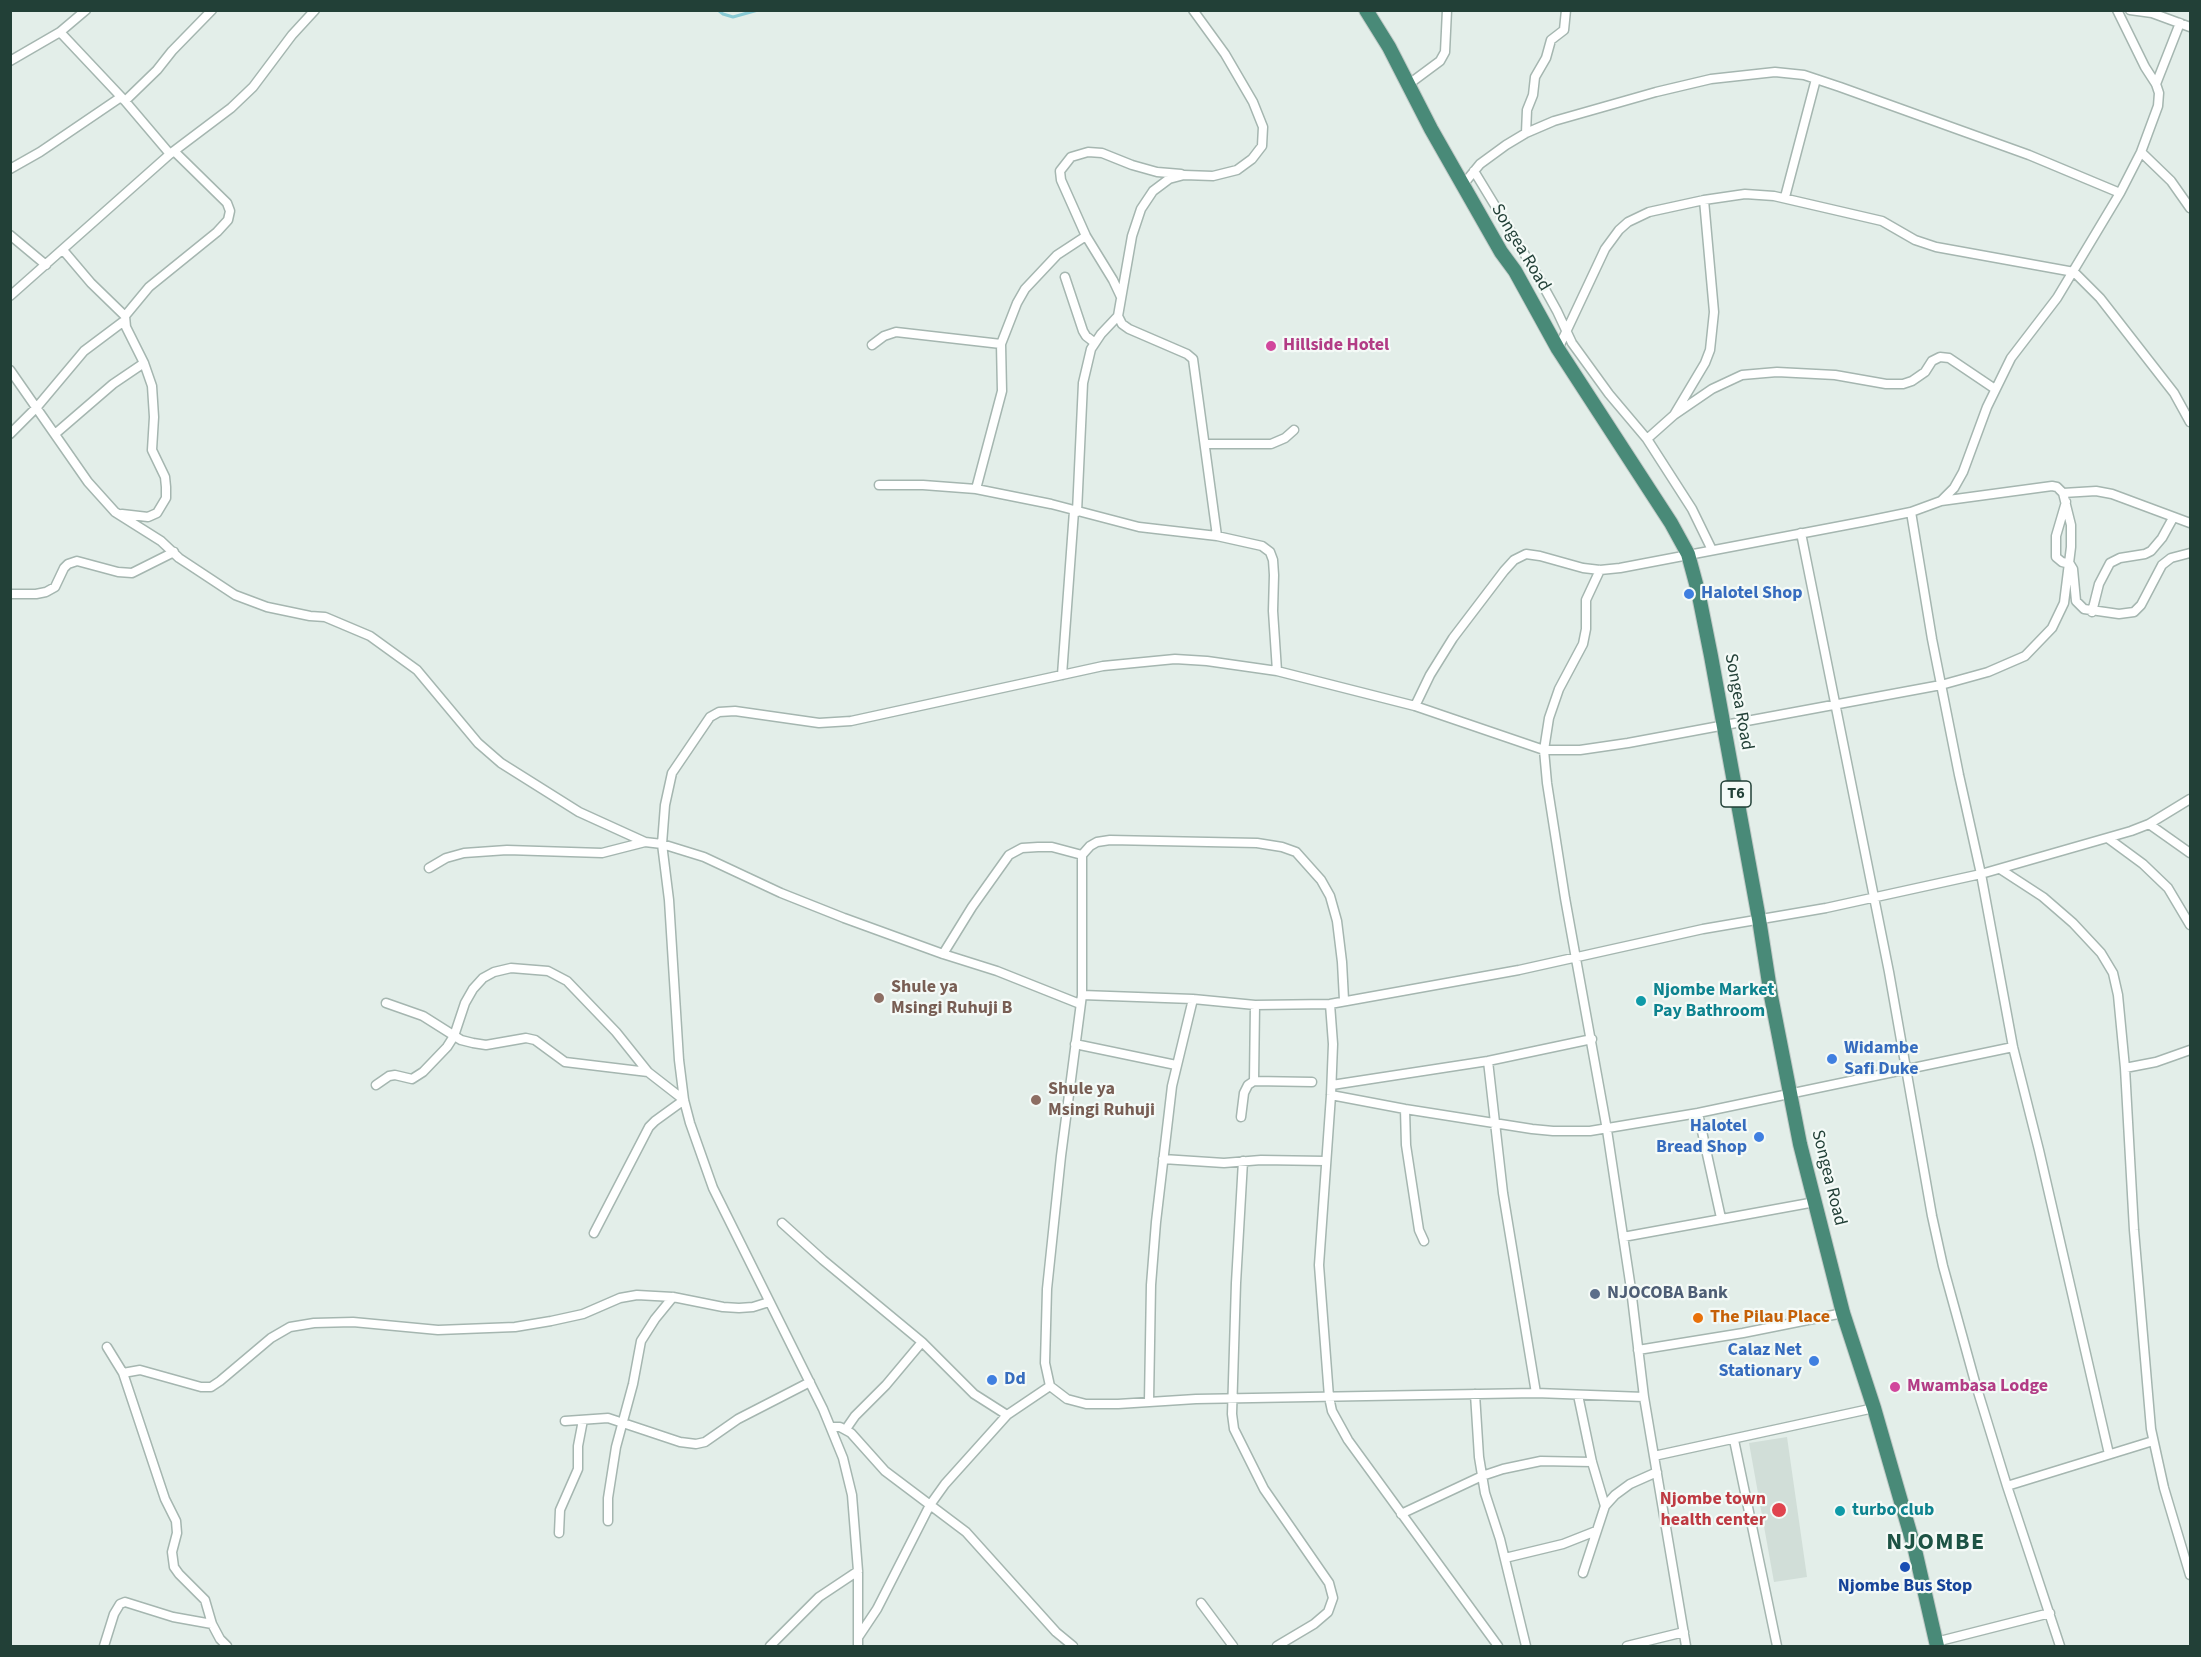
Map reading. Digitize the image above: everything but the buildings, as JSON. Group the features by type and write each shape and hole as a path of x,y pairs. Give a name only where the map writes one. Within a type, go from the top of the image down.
{"highway":[{"name":"Songea Road","path":"1366,10 1389,47 1462,186 1501,252 1515,271 1558,349 1671,522 1688,554 1698,591 1724,724 1790,1094 1843,1313 1874,1408 1915,1550 1936,1644"}],"street":[{"path":"10,61 60,32 86,10"},
{"path":"10,169 123,99 157,70 212,10"},
{"path":"10,296 172,153 216,120 253,87 292,35 315,10"},
{"path":"1121,297 1086,236 1061,180 1060,171 1071,157 1088,152 1102,153 1158,172 1213,176 1237,170 1258,152 1263,141 1263,127 1253,102 1225,54 1193,10"},
{"path":"1409,84 1440,61 1444,52 1447,10"},
{"path":"1526,133 1527,110 1533,95 1535,77 1544,63 1551,40 1564,30 1566,10"},
{"path":"1941,501 1954,488 1963,472 1995,389 2011,358 2074,272 2120,193 2141,152 2158,106 2159,93 2156,84 2117,12 2129,10 2152,13 2190,27"},
{"path":"2156,84 2180,23"},
{"path":"10,434 37,407 84,351 124,319 148,287 217,232 229,216 230,209 227,203 172,153 60,32"},
{"path":"1462,186 1474,171 1506,145 1554,121 1711,79 1775,72 1816,79 2029,155 2120,193"},
{"path":"1785,197 1816,79"},
{"path":"2141,152 2171,181 2190,208"},
{"path":"1474,171 1536,273 1566,332 1596,377 1647,439 1692,509 1712,550"},
{"path":"1062,675 1083,383 1090,349 1118,316 1132,236 1141,209 1153,191 1169,179 1184,175"},
{"path":"1558,349 1605,249 1628,222 1649,212 1704,200 1745,194 1785,197 1882,221 1915,240 1936,247 2074,272 2100,298 2174,393 2190,422"},
{"path":"1674,415 1705,363 1713,330 1713,282 1704,200"},
{"path":"10,235 46,265"},
{"path":"976,489 1002,391 1001,344 1017,303 1026,289 1058,255 1086,236"},
{"path":"63,250 124,319 150,379 153,398 152,454 165,477 166,498 157,513 148,518 115,512"},
{"path":"1065,277 1083,331 1095,342"},
{"path":"1118,316 1122,324 1129,329 1187,354 1193,360 1217,536"},
{"path":"872,345 884,336 896,332 1001,344"},
{"path":"1647,439 1674,415 1712,389 1742,375 1777,372 1835,375 1886,384 1903,384 1925,372 1932,361 1940,357 1949,358 1995,389"},
{"path":"55,434 113,384 144,363"},
{"path":"10,369 88,482 115,512 235,595 267,607 326,617 370,636 417,670 478,743 501,763 579,812 645,842 662,844 704,857 815,907 1081,1000 1193,999 1255,1005 1330,1004 1509,972 1703,929 1873,898 2000,870 2109,839 2149,824 2190,799"},
{"path":"1205,444 1271,444 1285,438 1294,430"},
{"path":"879,485 976,489 1139,527 1217,536 1262,546 1270,552 1275,575 1273,611 1277,671"},
{"path":"858,1647 858,1571 852,1495 843,1458 810,1382 712,1188 684,1100 679,1060 669,900 662,844 665,805 672,773 710,717 719,712 735,711 819,723 851,721 1103,666 1175,659 1277,671 1415,706 1544,750 1580,750 1628,743 1941,685 2007,665 2025,656 2052,628 2064,603 2070,564 2071,525 2065,497 2057,487 2052,486 1941,501 1911,512 1600,570 1583,568 1540,555 1526,554 1514,560 1482,597 1430,675 1415,706"},
{"path":"2065,497 2097,491 2112,494 2190,523"},
{"path":"2065,497 2055,548 2056,557 2070,564"},
{"path":"1911,512 1941,685 1981,874 2013,1047 2055,1216 2109,1454"},
{"path":"2092,612 2099,584 2110,563 2120,558 2151,551 2162,538 2173,518"},
{"path":"1801,533 1907,1068 1932,1216 1943,1266 1975,1383 2060,1647"},
{"path":"10,594 46,592 55,587 68,564 77,561 118,572 132,573 174,552"},
{"path":"2070,564 2075,575 2076,601 2084,609 2092,612 2119,614 2134,612 2141,605 2162,565 2171,558 2190,553"},
{"path":"1600,570 1586,600 1583,644 1559,689 1552,708 1545,735 1544,750 1554,832 1607,1130 1644,1397 1686,1647"},
{"path":"2149,824 2190,853"},
{"path":"2109,839 2143,864 2168,888 2190,925"},
{"path":"1344,1000 1337,921 1330,896 1321,880 1296,852 1257,843 1110,840 1097,842 1082,855 1081,1000 1047,1288 1045,1364 1050,1386 1067,1399 1086,1404 1536,1393 1644,1397"},
{"path":"429,868 446,858 464,853 507,850 602,853 645,842"},
{"path":"944,954 972,907 1009,855 1022,848 1038,847 1052,847 1082,855"},
{"path":"2000,870 2043,897 2073,923 2101,953 2113,973 2118,995 2125,1068 2134,1230 2153,1441 2164,1488 2190,1575"},
{"path":"376,1085 389,1076 395,1075 407,1079 418,1077 439,1058 454,1035 465,1003 483,978 494,972 512,968 548,971 567,981 616,1032 648,1072 684,1100"},
{"path":"1149,1401 1151,1285 1163,1158 1176,1065 1193,999"},
{"path":"386,1003 423,1016 461,1040 486,1045 526,1038 535,1040 565,1062 648,1072"},
{"path":"1330,1004 1333,1044 1332,1085 1319,1265 1329,1397 1336,1422 1498,1647"},
{"path":"1254,1081 1255,1005"},
{"path":"1332,1085 1488,1061 1592,1039"},
{"path":"1075,1044 1176,1065"},
{"path":"1331,1095 1405,1110 1553,1131 1607,1130 2013,1047"},
{"path":"2125,1068 2156,1062 2190,1050"},
{"path":"1488,1061 1503,1193 1536,1393"},
{"path":"1241,1117 1244,1093 1248,1085 1254,1081 1312,1082"},
{"path":"594,1233 649,1127 684,1100"},
{"path":"1405,1110 1406,1145 1419,1230 1424,1241"},
{"path":"1698,1113 1721,1218"},
{"path":"1163,1158 1224,1163 1326,1161"},
{"path":"1243,1161 1233,1399 1234,1429 1264,1489 1329,1583 1333,1598 1328,1612 1314,1624 1277,1647"},
{"path":"1623,1237 1815,1202"},
{"path":"782,1223 922,1342 975,1394 1007,1415"},
{"path":"123,1373 140,1370 201,1387 210,1387 271,1338 290,1327 303,1324 340,1321 438,1330 515,1327 583,1314 620,1298 637,1295 673,1297 739,1308 770,1302"},
{"path":"608,1521 611,1473 641,1341 673,1297"},
{"path":"1638,1350 1743,1333 1843,1313"},
{"path":"846,1429 922,1342"},
{"path":"107,1347 123,1373 165,1499 176,1521 177,1533 172,1552 174,1567 178,1574 205,1600 212,1624 227,1647"},
{"path":"566,1421 608,1418 680,1443 696,1444 705,1442 746,1415 810,1382"},
{"path":"859,1636 877,1608 930,1505 945,1484 1007,1415 1050,1386"},
{"path":"1475,1394 1482,1476 1505,1558 1526,1647"},
{"path":"1578,1395 1592,1462 1605,1506"},
{"path":"1654,1455 1734,1440 1874,1408"},
{"path":"559,1533 560,1510 578,1469 578,1446 583,1420"},
{"path":"831,1427 846,1429 885,1471 954,1522 979,1545 1056,1632 1073,1647"},
{"path":"1734,1440 1777,1647"},
{"path":"2007,1486 2153,1441"},
{"path":"1401,1514 1482,1476 1503,1469 1541,1461 1592,1462"},
{"path":"1583,1574 1605,1506 1630,1484 1657,1472"},
{"path":"1505,1558 1563,1544 1596,1531"},
{"path":"770,1647 819,1597 858,1571"},
{"path":"104,1647 114,1614 120,1604 125,1602 173,1617 212,1624"},
{"path":"1201,1604 1233,1647"},
{"path":"1936,1644 2050,1613"},
{"path":"1627,1647 1684,1632"}],"shaded area":[{"name":"Njombe town health center","path":"1787,1437 1807,1577 1774,1582 1749,1443"}],"waterway":[{"path":"718,10 733,17 758,10"}],"place":[{"name":"Hillside Hotel","path":"1271,346"},
{"name":"Halotel Shop","path":"1689,594"},
{"name":"Shule ya Msingi Ruhuji B","path":"879,998"},
{"name":"Njombe Market Pay Bathroom","path":"1641,1001"},
{"name":"Widambe Safi Duke","path":"1832,1059"},
{"name":"Shule ya Msingi Ruhuji","path":"1036,1100"},
{"name":"Halotel Bread Shop","path":"1759,1137"},
{"name":"NJOCOBA Bank","path":"1595,1294"},
{"name":"The Pilau Place","path":"1698,1318"},
{"name":"Calaz Net Stationary","path":"1814,1361"},
{"name":"Dd","path":"992,1380"},
{"name":"Mwambasa Lodge","path":"1895,1387"},
{"name":"Njombe town health center","path":"1779,1510"},
{"name":"turbo club","path":"1840,1511"},
{"name":"Njombe Bus Stop","path":"1905,1567"}],"district":[{"name":"NJOMBE","path":"1936,1544"}]}
